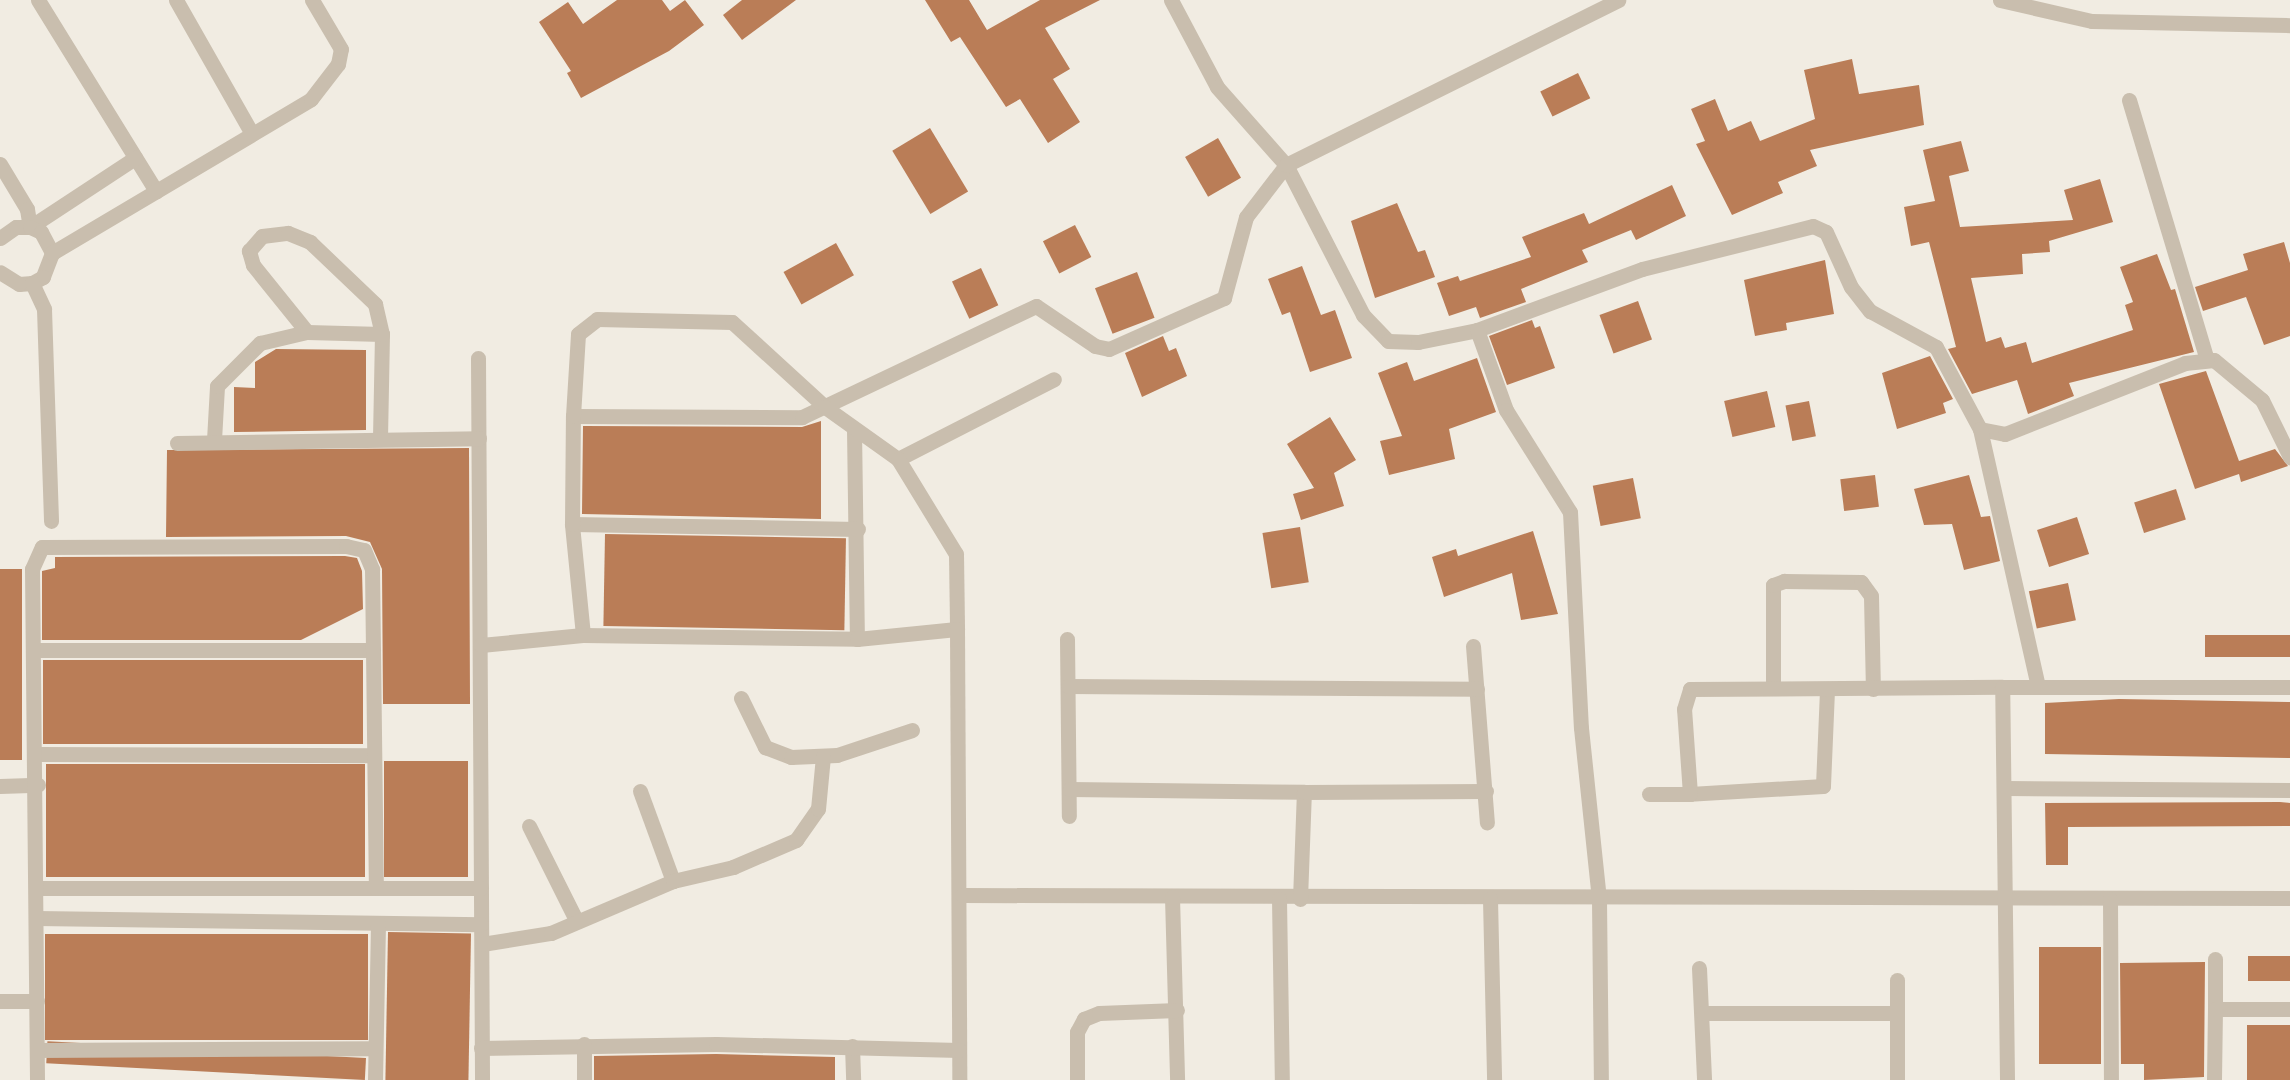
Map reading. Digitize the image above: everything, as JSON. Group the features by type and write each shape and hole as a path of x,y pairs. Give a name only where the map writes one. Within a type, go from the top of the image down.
{"street":[{"path":"38,0 156,191"},
{"path":"176,0 252,134"},
{"path":"2,278 32,283 43,277 52,253 311,99 338,64 341,49 312,0"},
{"path":"1171,0 1217,87 1286,165 1373,329 1399,343 1477,330 1642,269 1813,226 1826,232 1870,311 1936,347 1980,429 2038,687"},
{"path":"573,417 791,419 825,407 1026,307 1044,309 1095,346 1109,349 1224,298 1246,217 1286,165 1618,0"},
{"path":"2000,0 2092,21 2290,25"},
{"path":"2129,100 2207,360"},
{"path":"30,227 135,158"},
{"path":"0,164 27,209 30,227"},
{"path":"0,238 16,227 30,227 41,232 52,253"},
{"path":"307,332 254,266 249,251 255,240 288,233 310,242 367,291 382,334 381,436"},
{"path":"32,283 44,309 51,521"},
{"path":"583,635 572,524 573,417 578,334 597,319 732,322 825,407 898,459 956,554 962,895 959,1080"},
{"path":"1477,330 1506,410 1570,512 1581,728 1599,900 1601,1080"},
{"path":"214,440 213,398 224,375 260,343 307,332 382,334"},
{"path":"478,358 482,1080"},
{"path":"1980,429 2005,434 2185,363 2207,360 2226,366 2249,385 2290,457"},
{"path":"898,459 1054,380"},
{"path":"854,429 858,529 856,639"},
{"path":"177,443 381,436 479,438"},
{"path":"572,524 858,529"},
{"path":"38,1080 36,888 38,754 32,569 42,547 358,546 369,557 373,650 376,888"},
{"path":"1773,685 1773,585 1784,581 1862,582 1871,596 1873,689"},
{"path":"481,645 583,635 856,639 957,628"},
{"path":"1067,639 1069,816"},
{"path":"1473,646 1487,822"},
{"path":"35,650 373,650"},
{"path":"1690,794 1684,709 1690,689 1773,685 1827,690 2002,687 2290,687"},
{"path":"1068,686 1477,689"},
{"path":"2002,687 2006,789 2007,1080"},
{"path":"1648,794 1690,794 1823,786 1827,690"},
{"path":"741,698 765,747 791,757 823,756 912,730"},
{"path":"38,754 374,755"},
{"path":"482,944 551,933 576,920 673,881 733,867 796,840 818,809 823,756"},
{"path":"0,786 38,785"},
{"path":"1070,789 1304,792 1486,791"},
{"path":"2006,789 2290,790"},
{"path":"640,791 673,881"},
{"path":"1300,899 1304,792"},
{"path":"529,826 576,920"},
{"path":"36,888 481,888"},
{"path":"962,895 1599,900 2006,897 2290,898"},
{"path":"1172,897 1178,1080"},
{"path":"1279,899 1282,1080"},
{"path":"1491,899 1494,1080"},
{"path":"2110,899 2111,1080"},
{"path":"36,918 481,924"},
{"path":"375,1080 378,923"},
{"path":"2214,1080 2215,959"},
{"path":"1698,968 1703,1013 1704,1080"},
{"path":"1897,980 1895,1013 1897,1080"},
{"path":"0,1001 37,1001"},
{"path":"2215,1009 2290,1009"},
{"path":"1077,1080 1077,1032 1084,1019 1099,1012 1177,1010"},
{"path":"1703,1013 1895,1013"},
{"path":"481,1048 584,1044 852,1046 959,1050"},
{"path":"584,1044 584,1080"},
{"path":"852,1046 853,1080"},
{"path":"37,1050 375,1048"}],"building":[{"path":"617,0 662,0 670,11 685,0 704,25 669,51 581,98 567,73 571,71 539,22 568,2 583,24"},
{"path":"742,0 796,0 742,40 723,15"},
{"path":"925,0 969,0 987,30 1040,0 1100,0 1045,28 1070,69 1053,79 1080,122 1048,143 1020,99 1006,107 960,37 951,42"},
{"path":"1852,59 1859,94 1919,85 1924,125 1810,150 1817,166 1778,182 1783,193 1732,215 1696,144 1705,141 1691,109 1715,99 1728,131 1751,121 1760,141 1815,119 1804,70"},
{"path":"1578,73 1590,98 1553,117 1540,91"},
{"path":"930,128 968,191 930,214 892,151"},
{"path":"1218,138 1241,178 1208,197 1185,157"},
{"path":"1961,141 1969,171 1949,176 1960,227 2073,220 2064,190 2100,179 2113,222 2049,241 2050,252 2022,254 2023,274 1971,278 1986,342 2001,337 2005,348 2026,342 2032,363 2133,330 2125,305 2133,302 2120,267 2157,254 2171,290 2175,289 2194,352 2069,383 2074,396 2028,414 2017,380 1972,394 1948,349 1956,347 1929,242 1911,246 1904,207 1935,201 1923,150"},
{"path":"1672,185 1686,216 1636,240 1631,230 1582,250 1588,262 1521,289 1526,302 1480,318 1476,307 1449,316 1437,283 1458,276 1460,281 1531,257 1522,237 1584,213 1589,224"},
{"path":"1397,203 1418,252 1425,250 1435,277 1375,298 1351,221"},
{"path":"1075,225 1091,257 1059,273 1043,241"},
{"path":"2284,242 2290,263 2290,336 2264,345 2246,297 2203,311 2195,287 2248,270 2243,254"},
{"path":"836,243 854,275 801,304 784,272"},
{"path":"1825,260 1834,314 1786,323 1787,330 1755,336 1744,280"},
{"path":"1302,266 1321,315 1335,310 1352,358 1310,372 1290,312 1282,315 1268,279"},
{"path":"981,268 998,305 969,319 952,282"},
{"path":"1137,272 1155,318 1113,334 1095,288"},
{"path":"1638,301 1652,340 1613,354 1599,315"},
{"path":"1532,320 1535,328 1540,326 1555,368 1507,385 1489,336"},
{"path":"1163,336 1169,351 1176,348 1187,376 1142,397 1125,353"},
{"path":"276,349 366,350 366,430 234,432 234,387 255,388 255,362"},
{"path":"1930,356 1953,399 1943,403 1946,413 1897,429 1882,373"},
{"path":"1477,358 1496,412 1449,429 1455,459 1389,475 1380,441 1402,436 1378,373 1407,362 1414,381"},
{"path":"2206,371 2239,461 2275,449 2288,466 2241,482 2239,474 2195,489 2159,384"},
{"path":"1767,391 1775,427 1732,437 1724,401"},
{"path":"1809,401 1816,436 1792,441 1785,406"},
{"path":"1330,417 1356,460 1334,473 1344,506 1301,520 1293,494 1314,488 1287,444"},
{"path":"821,421 821,519 582,514 583,426 802,427"},
{"path":"469,448 470,704 383,704 382,569 370,542 346,536 166,537 167,450"},
{"path":"1875,475 1879,507 1844,511 1840,479"},
{"path":"1969,475 1981,517 1990,516 2000,561 1964,570 1952,524 1924,525 1914,489"},
{"path":"1633,478 1641,518 1601,526 1593,486"},
{"path":"2176,489 2186,519 2144,533 2134,503"},
{"path":"2077,517 2089,554 2049,567 2037,530"},
{"path":"1300,527 1309,582 1271,588 1262,533"},
{"path":"1533,531 1558,614 1521,620 1512,573 1444,597 1432,557 1456,549 1458,556"},
{"path":"605,534 846,538 844,630 603,626"},
{"path":"345,556 357,558 362,571 363,609 301,640 42,640 42,571 55,568 55,557"},
{"path":"0,569 22,569 22,760 0,760"},
{"path":"2068,583 2076,620 2037,628 2029,591"},
{"path":"2205,635 2290,635 2290,657 2205,657"},
{"path":"43,660 363,660 363,744 43,744"},
{"path":"2119,699 2290,702 2290,758 2045,754 2045,703"},
{"path":"384,761 468,761 468,877 384,877"},
{"path":"46,764 365,764 365,877 46,877"},
{"path":"2280,802 2290,803 2290,826 2068,827 2068,865 2046,865 2045,803"},
{"path":"388,932 471,933 468,1080 385,1080"},
{"path":"45,934 368,934 368,1040 45,1040"},
{"path":"2039,947 2101,947 2101,1064 2039,1064"},
{"path":"2248,956 2290,956 2290,981 2248,981"},
{"path":"2205,962 2204,1077 2144,1080 2144,1064 2121,1064 2120,963"},
{"path":"2247,1025 2290,1025 2290,1080 2247,1080"},
{"path":"47,1041 366,1058 365,1080 46,1063"},
{"path":"716,1054 835,1057 835,1080 594,1080 594,1056"}]}
